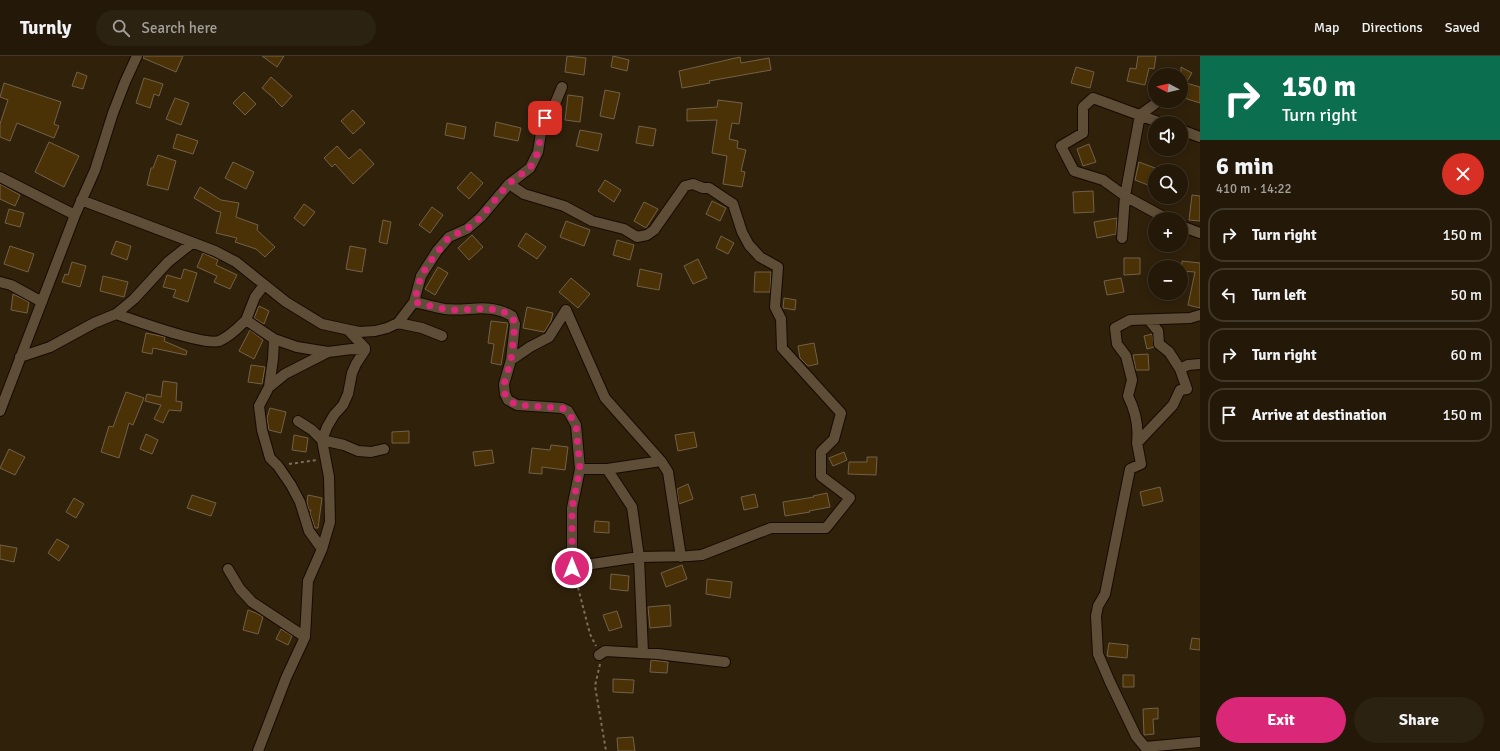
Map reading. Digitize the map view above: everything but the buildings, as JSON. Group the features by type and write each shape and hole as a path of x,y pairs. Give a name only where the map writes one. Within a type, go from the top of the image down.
{"street":[{"path":"0,411 75,215 95,170 113,113 137,56"},
{"path":"398,323 414,302 421,276 437,251 449,237 467,229 481,217 508,184 530,168 538,152 542,126 545,118 552,111 562,86"},
{"path":"1148,118 1093,98 1083,107 1083,133 1061,146 1074,171 1103,180 1125,196 1154,212"},
{"path":"1122,238 1125,196 1140,115 1150,108"},
{"path":"1188,133 1200,137"},
{"path":"0,178 75,215"},
{"path":"414,302 446,309 493,309 504,311 512,316 515,324 511,360 504,384 505,394 508,400 517,405 562,408 568,412 576,425 580,469 572,508 572,568 639,557 681,557 702,555 771,528 826,528 850,498 821,476 821,452 834,439 840,413 782,348 781,320 775,307 778,267 760,257 749,245 742,232 733,204 709,188 703,188 693,184 685,186 654,230 647,236 637,237 624,228 592,221 564,206 524,194 508,184"},
{"path":"81,200 215,251 236,262 286,302 322,324 359,332 375,331 398,323 422,328 442,336"},
{"path":"1188,229 1200,233"},
{"path":"20,358 50,347 116,314 134,299 168,262 192,243"},
{"path":"0,282 11,285 42,302"},
{"path":"116,314 181,335 206,341 218,341 231,334 246,320 255,297 264,285"},
{"path":"511,360 549,337 566,310 606,398 661,460 668,472 681,557"},
{"path":"1200,315 1190,318 1130,320 1115,328 1117,344 1126,356 1132,380 1128,396 1134,408 1138,428 1137,444 1141,464 1130,469 1105,594 1098,606 1096,616 1098,654 1136,736 1145,747 1200,742"},
{"path":"246,320 274,339 297,346 328,352 352,349 365,350"},
{"path":"1137,444 1173,404 1180,390 1188,390 1180,369 1169,352 1159,344 1158,331 1149,320"},
{"path":"349,331 365,348 365,350"},
{"path":"274,339 273,359 268,387 259,406 262,430 270,458 278,466 291,485 300,502 309,531 322,549"},
{"path":"258,751 286,678 305,637 308,581 322,549 330,522 329,477 322,440 327,427 343,405 348,394 352,373 365,350"},
{"path":"268,387 285,374 328,352"},
{"path":"1180,369 1188,365 1200,364"},
{"path":"298,421 312,430 322,440 344,445 358,451 371,452 384,449"},
{"path":"580,469 608,469 661,460"},
{"path":"608,469 632,507 639,557 643,653"},
{"path":"228,569 240,589 252,602 305,637"},
{"path":"599,655 605,651 643,653 725,662"}],"path":[{"path":"278,466 325,459"}],"route":[{"path":"545,118 542,126 538,152 530,168 508,184 481,217 467,229 449,237 437,251 421,276 414,302 446,309 493,309 504,311 512,316 515,324 511,360 504,384 505,394 508,400 517,405 562,408 572,417 576,425 580,469 572,508 572,568"}]}
